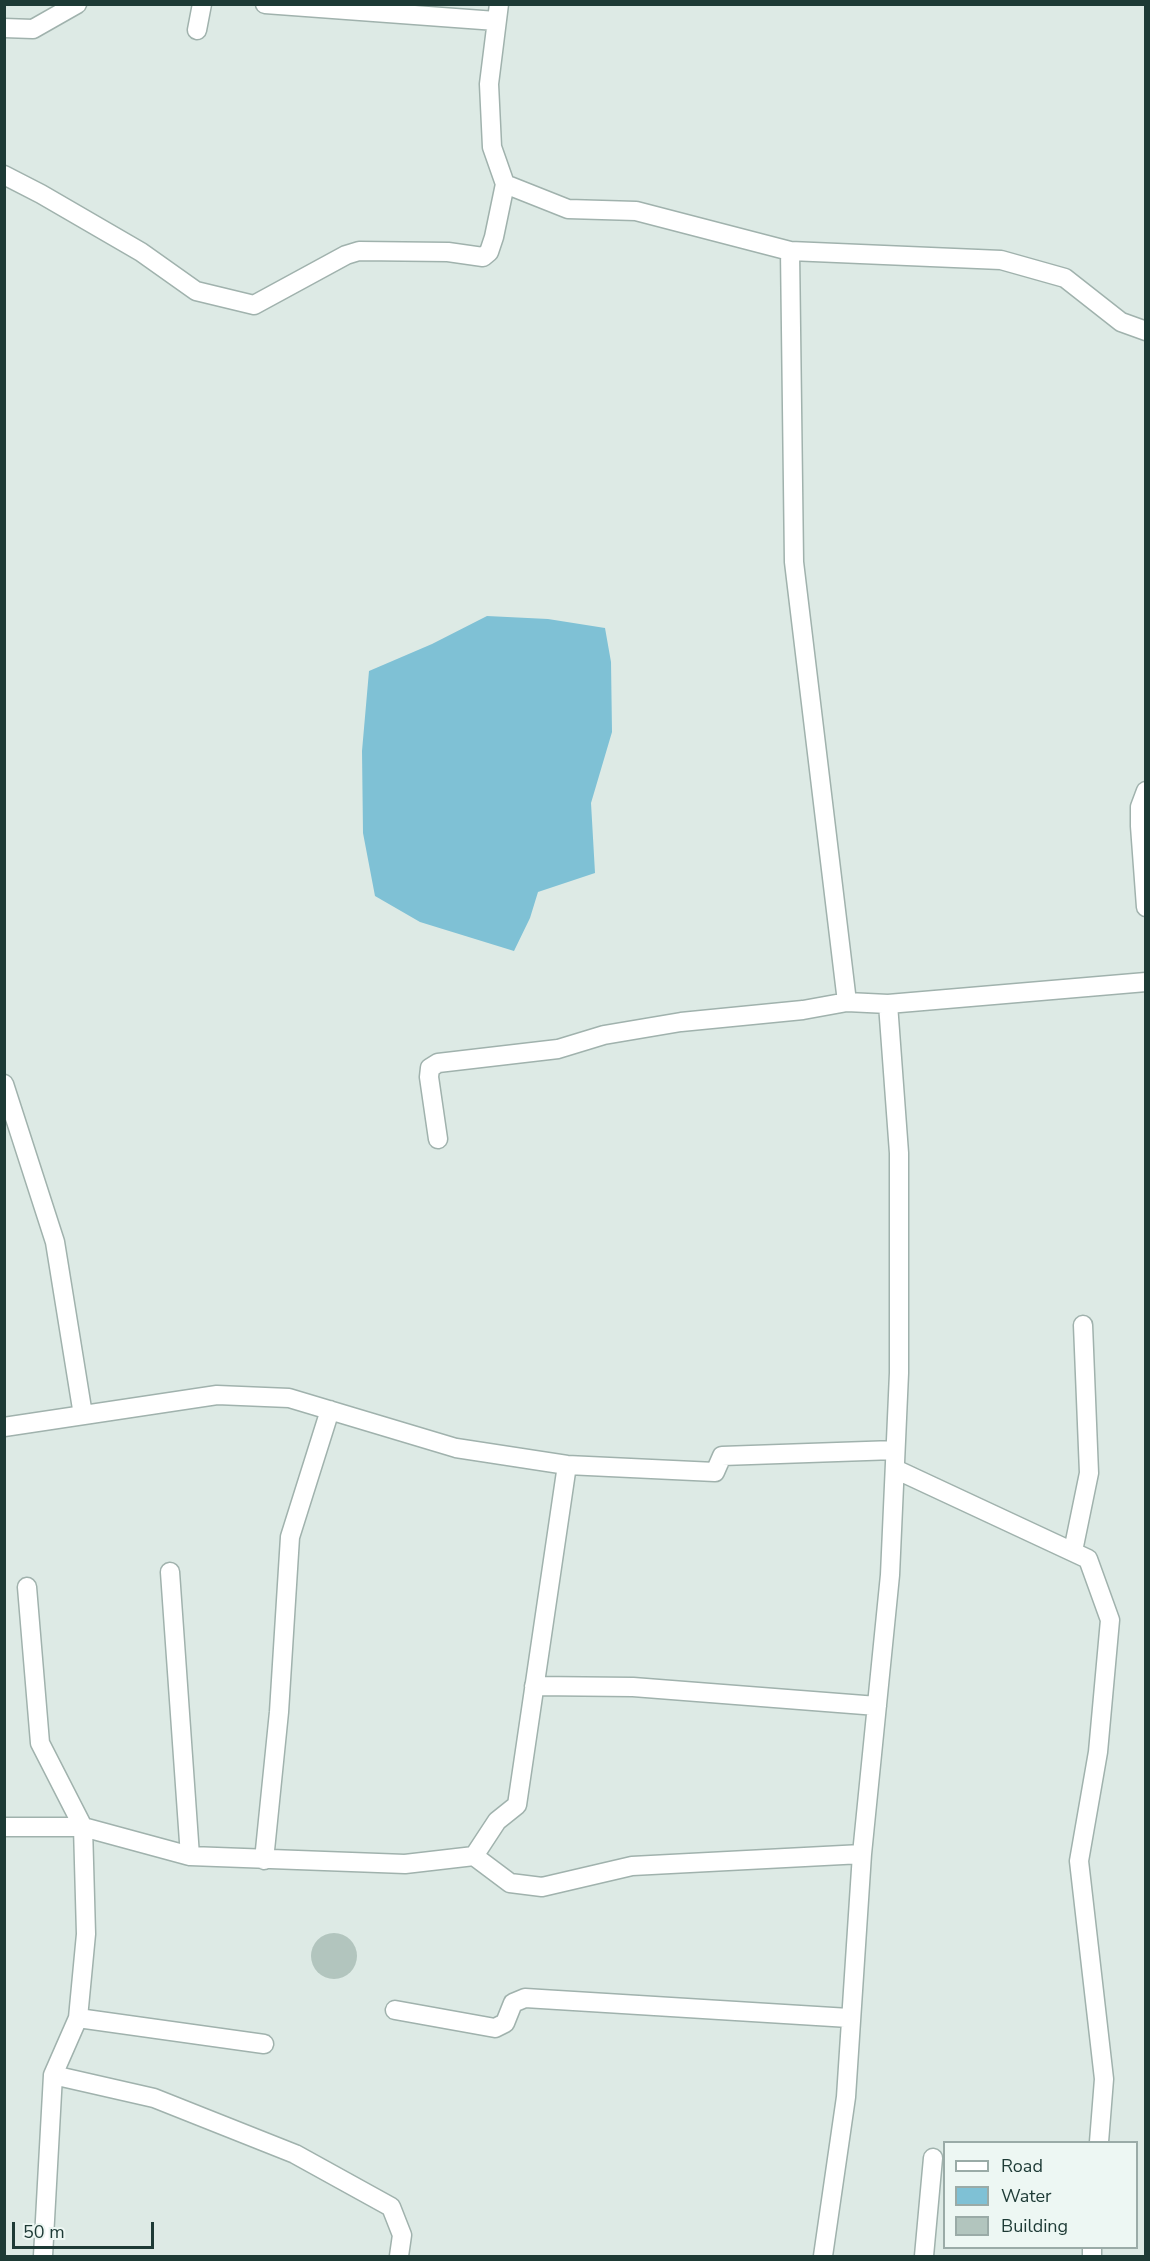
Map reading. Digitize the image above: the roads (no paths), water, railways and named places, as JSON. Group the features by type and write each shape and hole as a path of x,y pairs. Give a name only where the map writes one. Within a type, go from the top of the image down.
{"street":[{"path":"4,28 33,29 76,4"},
{"path":"197,30 202,4"},
{"path":"4,175 141,252 196,291 254,305 346,255 359,251 448,252 483,257 489,252 505,184 492,147 489,84 498,13 265,4"},
{"path":"505,184 568,209 636,211 790,251 1001,260 1065,278 1121,322 1146,331"},
{"path":"790,251 794,562 847,1002"},
{"path":"1146,791 1140,807 1140,826 1146,907"},
{"path":"438,1139 429,1077 430,1068 438,1063 558,1049 604,1035 681,1022 802,1010 847,1002 888,1004 1146,982"},
{"path":"824,2256 846,2097 849,2018 862,1854 890,1575 899,1373 899,1153 888,1004"},
{"path":"4,1084 55,1242 83,1415"},
{"path":"1073,1551 1089,1473 1083,1324"},
{"path":"4,1427 217,1395 289,1398 456,1448 567,1465 716,1472 722,1456 895,1450"},
{"path":"264,1860 279,1713 290,1537 330,1410"},
{"path":"474,1856 497,1821 517,1805 567,1465"},
{"path":"895,1469 1088,1559 1110,1620 1098,1752 1079,1861 1104,2079 1100,2141"},
{"path":"170,1572 190,1856"},
{"path":"27,1587 40,1743 83,1827 86,1934 78,2018 53,2075 43,2256"},
{"path":"534,1686 633,1687 877,1706"},
{"path":"4,1827 83,1827 190,1856 405,1864 474,1856 510,1883 542,1887 632,1866 862,1854"},
{"path":"395,2010 495,2028 505,2024 513,2003 525,1998 849,2018"},
{"path":"78,2018 264,2044"},
{"path":"53,2075 154,2098 295,2154 390,2207 402,2235 399,2256"},
{"path":"924,2256 933,2158"}],"water":[{"path":"487,616 548,619 605,628 611,662 612,732 591,803 595,873 538,892 530,918 514,951 420,922 375,896 363,833 362,751 369,671 432,644"}]}
